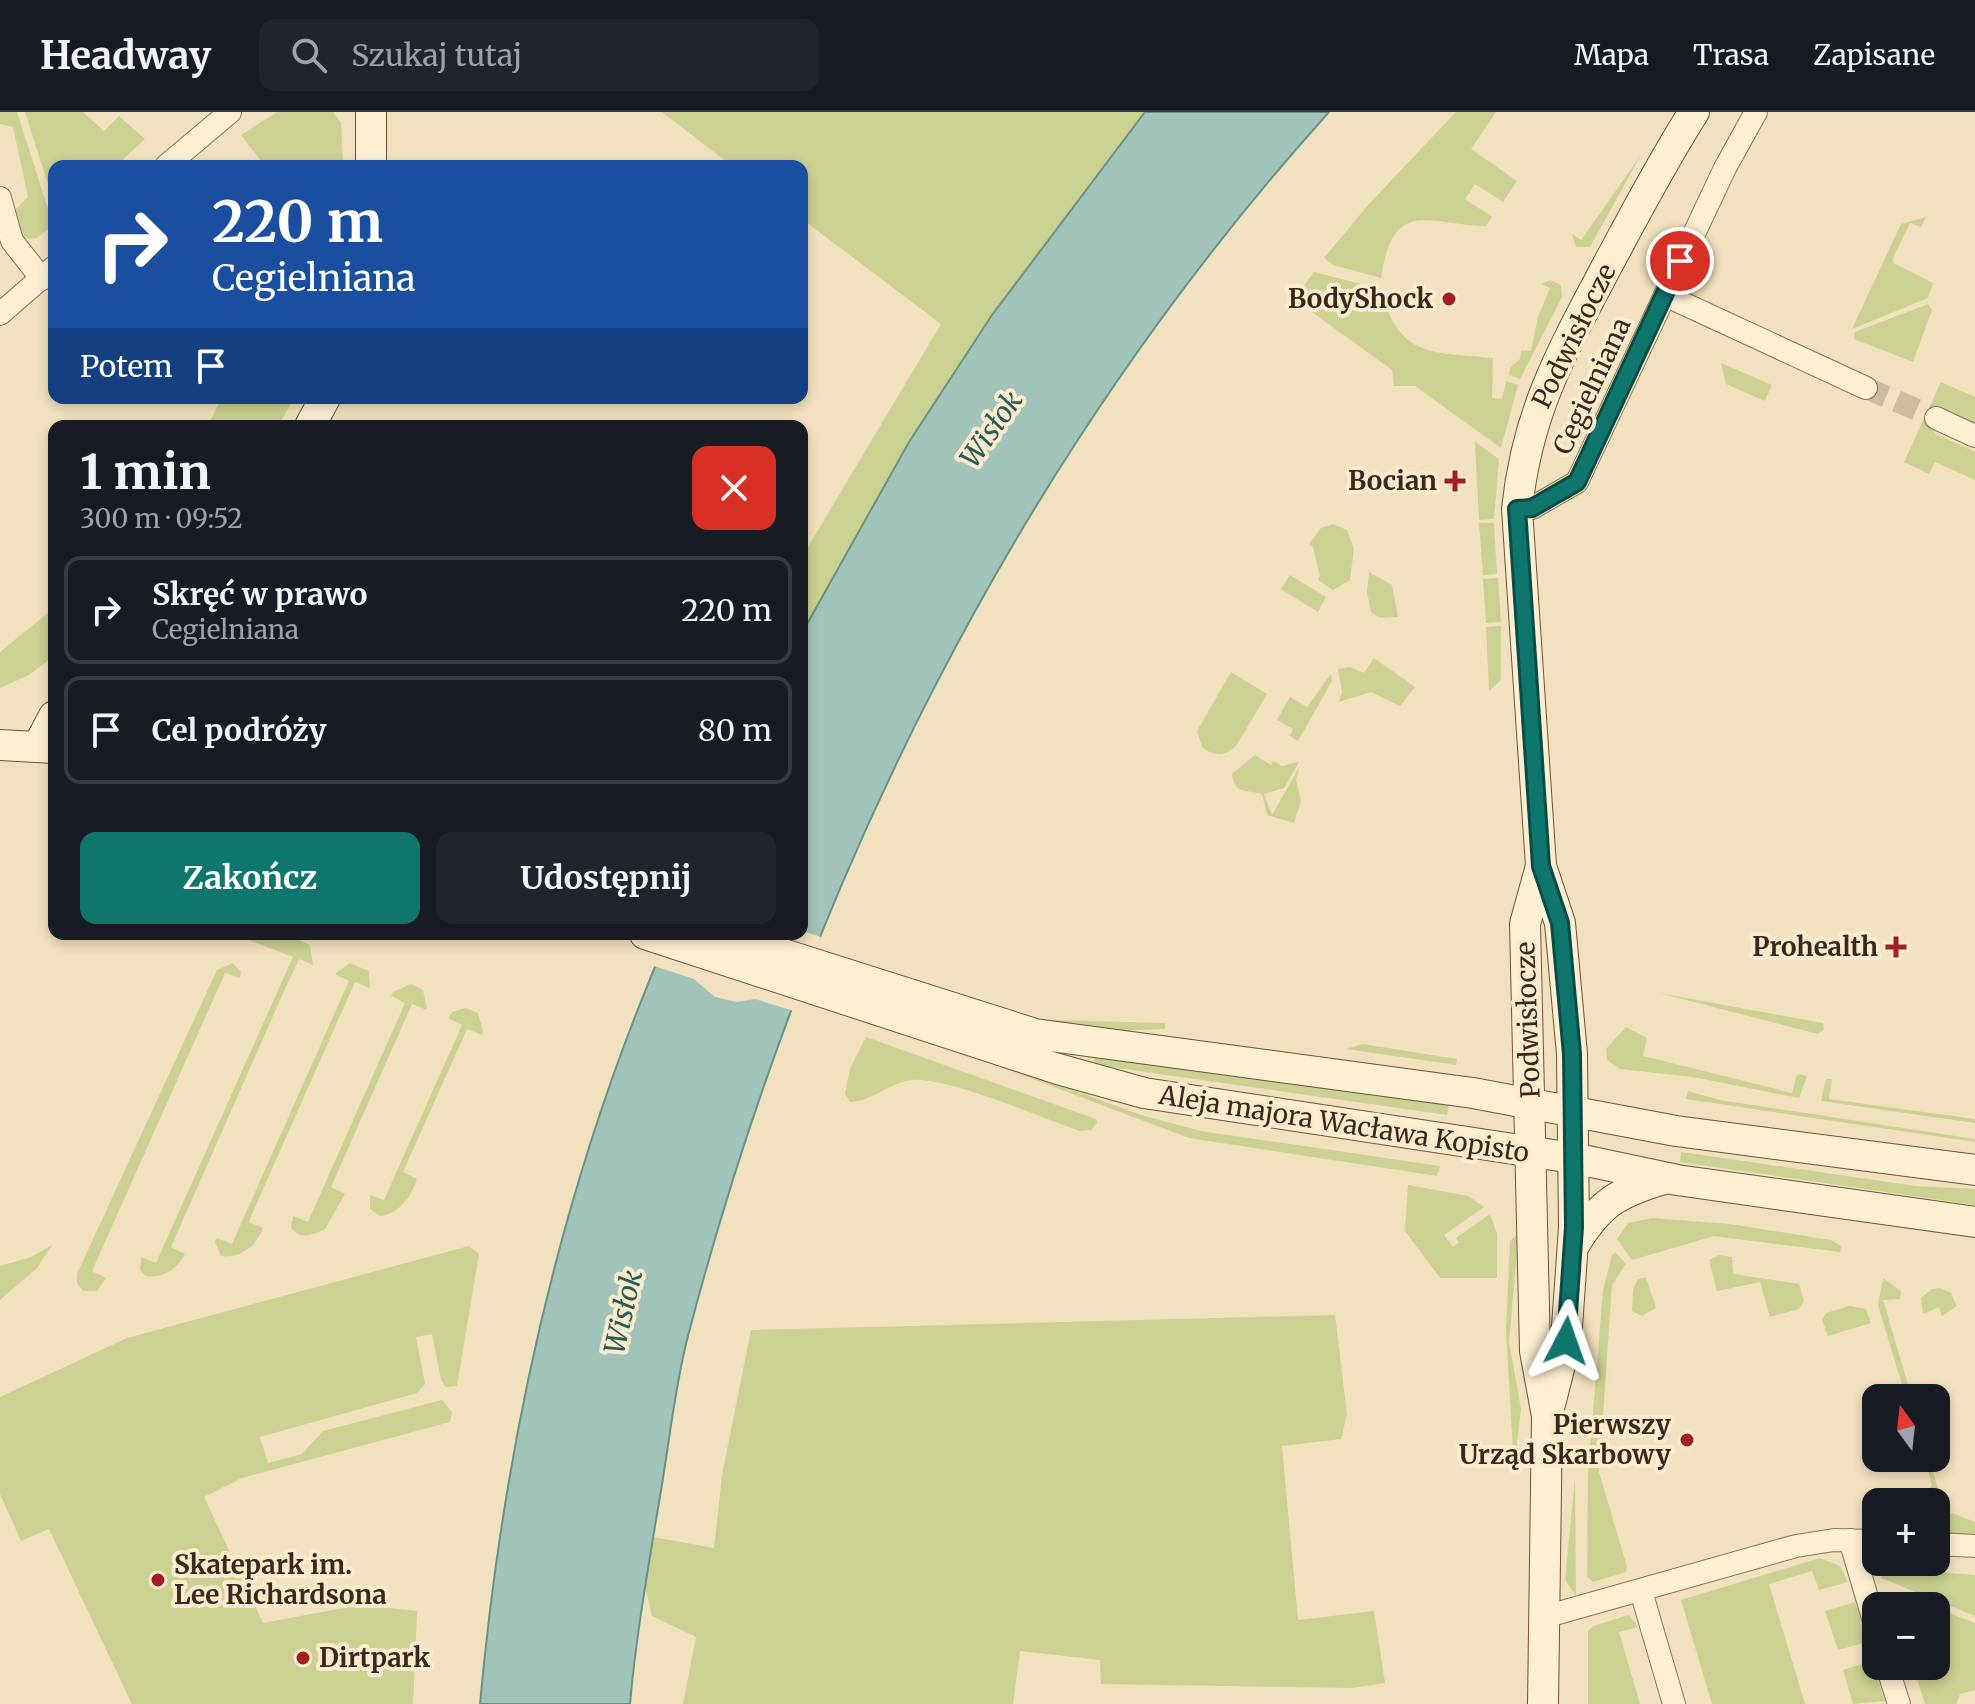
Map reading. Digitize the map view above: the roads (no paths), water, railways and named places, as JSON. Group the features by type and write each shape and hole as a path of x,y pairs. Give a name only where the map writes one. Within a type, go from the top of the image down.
{"main road":[{"path":"371,112 371,160"},
{"name":"Podwisłocze","path":"1547,1416 1566,1341 1573,1247 1572,1054 1560,923 1541,866 1517,509 1526,446 1542,393 1664,160 1694,112"},
{"path":"0,745 46,747"},
{"name":"Podwisłocze","path":"1541,866 1525,924 1532,1104 1530,1152 1535,1351 1547,1416 1543,1704"},
{"path":"667,940 914,1009"},
{"path":"736,940 914,1009"},
{"name":"Aleja majora Wacława Kopisto","path":"914,1009 1035,1034 1473,1093 1767,1145 1975,1170"},
{"name":"Aleja majora Wacława Kopisto","path":"914,1009 1144,1093 1573,1158 1668,1178 1975,1222"},
{"path":"1573,1247 1592,1216 1613,1197 1668,1178"}],"street":[{"path":"173,160 230,112"},
{"name":"Cegielniana","path":"1517,509 1532,508 1577,482 1725,168 1756,112"},
{"path":"0,198 12,241 48,273 0,314"},
{"path":"1665,295 1866,388"},
{"path":"1936,418 1975,436"},
{"path":"1850,1540 1865,1592"},
{"path":"1544,1617 1796,1546 1862,1540"},
{"path":"1950,1545 1975,1546"},
{"path":"1641,1591 1674,1704"},
{"path":"1891,1680 1899,1704"}],"water":[{"name":"Wisłok","path":"1145,112 1329,112 1216,246 1113,387 1020,533 935,685 860,842 794,1003 737,1168 688,1336 675,1397 630,1704 480,1704 491,1605 522,1409 569,1215 631,1026 667,940 808,940 808,622 909,442 992,315"}],"tunnel":[{"path":"1866,388 1936,418"}],"place":[{"name":"BodyShock","path":"1449,299"},
{"name":"Bocian","path":"1455,481"},
{"name":"Prohealth","path":"1896,947"},
{"name":"Pierwszy Urząd Skarbowy","path":"1687,1440"},
{"name":"Skatepark im. Lee Richardsona","path":"158,1580"},
{"name":"Dirtpark","path":"303,1658"}]}
